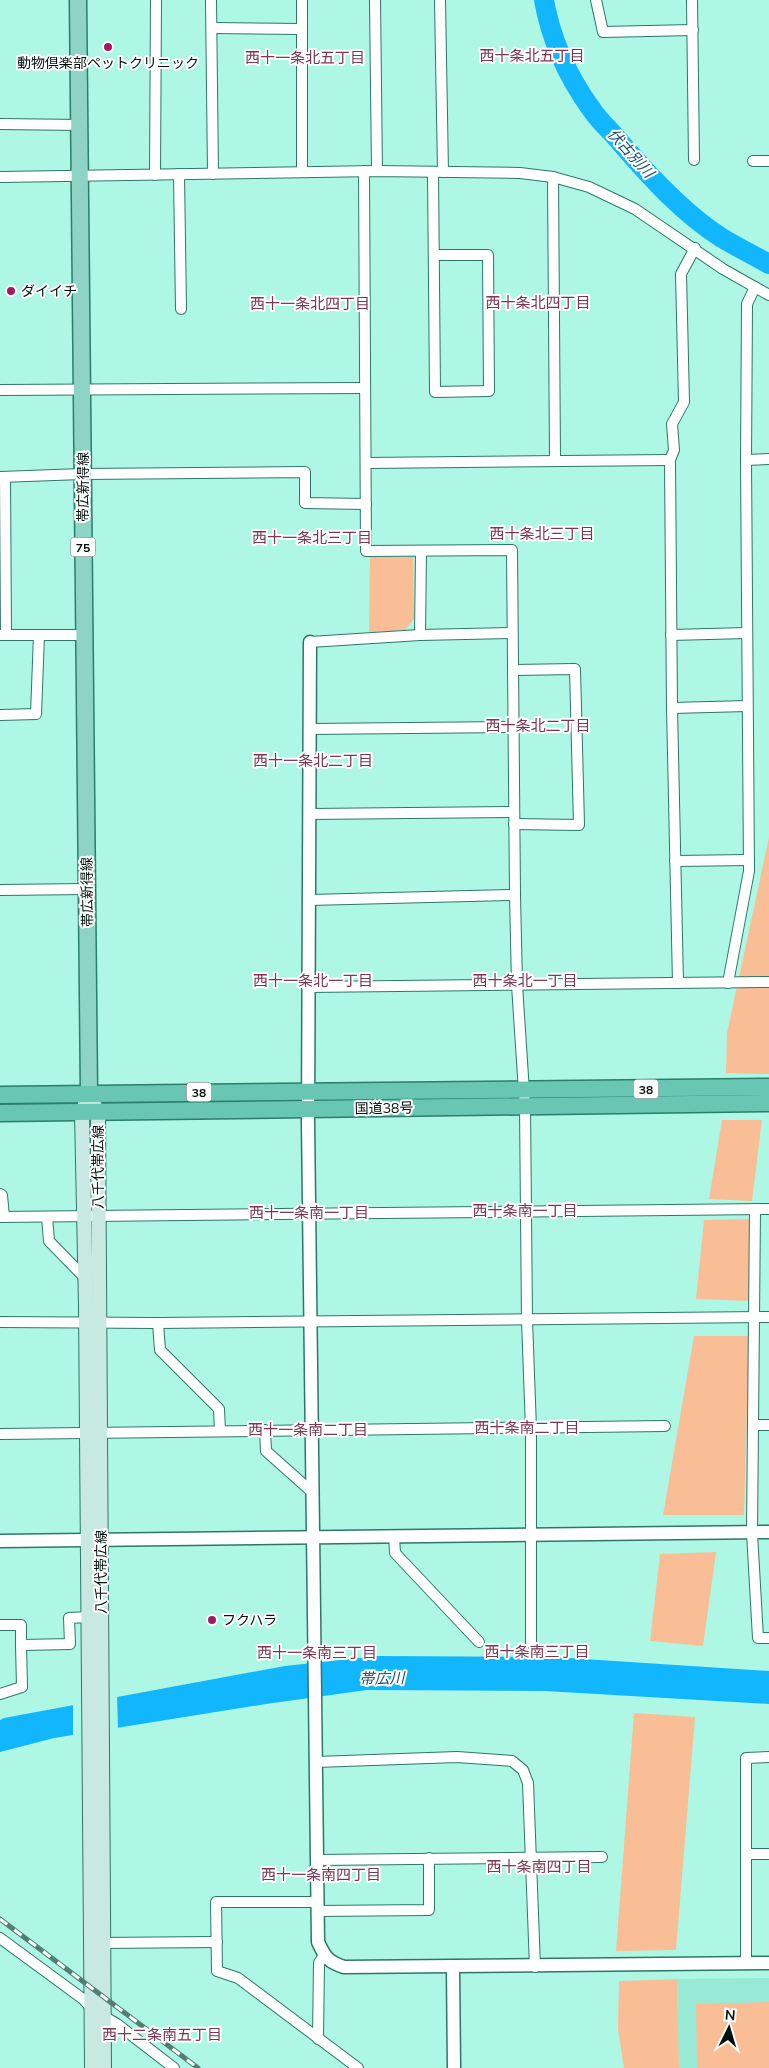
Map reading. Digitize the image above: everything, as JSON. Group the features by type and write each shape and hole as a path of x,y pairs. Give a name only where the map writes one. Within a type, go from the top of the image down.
{"highway":[{"name":"国道38号","path":"0,1095 769,1087"},
{"name":"国道38号","path":"0,1113 769,1103"}],"main road":[{"name":"帯広新得線","path":"78,0 89,1093"},
{"name":"八千代帯広線","path":"89,1093 98,1216 92,1322 98,2013 104,2068"},
{"name":"八千代帯広線","path":"90,1113 84,1217 85,1278 92,1322"},
{"name":"八千代帯広線","path":"94,1540 89,1617 95,1692"},
{"name":"八千代帯広線","path":"92,2068 98,2013"}],"street":[{"path":"155,175 156,0"},
{"path":"211,0 213,174"},
{"path":"302,0 302,172"},
{"path":"375,0 377,171"},
{"path":"435,255 488,255 489,391 435,392 435,255 440,0"},
{"path":"596,0 603,32 693,30"},
{"path":"692,0 694,160"},
{"path":"212,28 302,29"},
{"path":"0,124 80,124"},
{"path":"753,161 769,161"},
{"path":"364,171 366,551 512,550 515,896 517,985 525,1107 527,1320 531,1429 530,1643"},
{"path":"0,176 377,171 520,173 553,178 589,187 634,209 695,248 723,269 769,295"},
{"path":"179,174 181,309"},
{"path":"553,178 555,460"},
{"path":"678,983 672,708 670,460 674,450 672,424 684,402 681,274 695,248"},
{"path":"728,983 749,870 746,460 747,304 755,287"},
{"path":"0,390 365,388"},
{"path":"746,460 769,459"},
{"path":"367,464 555,460 670,460"},
{"path":"84,634 3,635 2,477 82,474 305,472 305,503 366,504"},
{"path":"420,636 421,551"},
{"path":"512,633 310,642 308,1109 318,1942 324,1955 332,1963 344,1967 535,1967 769,1963"},
{"path":"671,635 747,633"},
{"path":"0,715 36,714 38,635"},
{"path":"514,670 575,669 579,825 514,824"},
{"path":"672,708 747,706"},
{"path":"309,729 514,727"},
{"path":"309,814 514,812"},
{"path":"675,862 749,860"},
{"path":"0,890 87,888"},
{"path":"309,900 515,896"},
{"path":"308,987 769,982"},
{"path":"0,1194 2,1195 2,1217 769,1209"},
{"path":"754,1209 752,1533 758,1638 769,1638"},
{"path":"47,1217 49,1241 85,1278"},
{"path":"0,1322 158,1324 769,1317"},
{"path":"158,1324 160,1350 219,1409 220,1431"},
{"path":"754,1425 769,1425"},
{"path":"0,1434 665,1426"},
{"path":"265,1430 266,1451 312,1492"},
{"path":"0,1541 769,1532"},
{"path":"394,1536 395,1553 479,1642"},
{"path":"21,1645 70,1644 69,1618 89,1617"},
{"path":"0,1625 20,1625 22,1687 0,1694"},
{"path":"316,1762 457,1757 512,1760 523,1770 528,1783 535,1967"},
{"path":"746,1963 746,1758 769,1757"},
{"path":"746,1854 769,1854"},
{"path":"316,1860 602,1857"},
{"path":"358,2068 238,1978 217,1972 216,1902 429,1910 429,1858"},
{"path":"0,1938 174,2068"},
{"path":"97,1943 216,1942"},
{"path":"318,2039 319,1963 324,1955"},
{"path":"453,1967 454,2068"}],"shaded area":[{"path":"370,557 413,557 414,619 405,630 369,632"},
{"path":"769,837 769,1074 726,1073 727,1033"},
{"path":"722,1120 762,1120 752,1201 709,1199"},
{"path":"751,1219 750,1301 696,1299 704,1220"},
{"path":"694,1336 749,1336 744,1515 663,1515"},
{"path":"716,1552 703,1646 650,1641 660,1554"},
{"path":"634,1713 695,1717 676,1950 616,1951"},
{"path":"769,1978 769,2068 679,2068 677,1979"},
{"path":"677,1979 679,2068 624,2068 618,2029 619,1981"},
{"path":"769,2002 769,2068 697,2068 696,2004"}],"water":[{"name":"帯広川","path":"378,1656 553,1657 769,1671 769,1704 545,1691 367,1690 54,1738 0,1752 0,1720 4,1718 285,1666"}],"pier":[{"path":"117,1693 118,1731 73,1738 73,1702"}],"waterway":[{"name":"伏古別川","path":"544,0 551,29 562,58 575,85 598,119 655,181 694,218 722,238 769,264"}],"railway":[{"path":"0,1919 198,2068"}],"place":[{"name":"動物倶楽部ペットクリニック","path":"108,47"},
{"name":"ダイイチ","path":"11,291"},
{"name":"フクハラ","path":"212,1620"}],"district":[{"name":"西十条北五丁目","path":"532,55"},
{"name":"西十一条北五丁目","path":"305,57"},
{"name":"西十条北四丁目","path":"538,302"},
{"name":"西十一条北四丁目","path":"310,303"},
{"name":"西十条北三丁目","path":"542,533"},
{"name":"西十一条北三丁目","path":"312,537"},
{"name":"西十条北二丁目","path":"538,725"},
{"name":"西十一条北二丁目","path":"313,760"},
{"name":"西十一条北一丁目","path":"313,980"},
{"name":"西十条北一丁目","path":"525,980"},
{"name":"西十条南一丁目","path":"525,1210"},
{"name":"西十一条南一丁目","path":"309,1212"},
{"name":"西十条南二丁目","path":"527,1427"},
{"name":"西十一条南二丁目","path":"308,1429"},
{"name":"西十条南三丁目","path":"537,1651"},
{"name":"西十一条南三丁目","path":"317,1652"},
{"name":"西十条南四丁目","path":"539,1866"},
{"name":"西十一条南四丁目","path":"321,1874"},
{"name":"西十二条南五丁目","path":"162,2034"}]}
